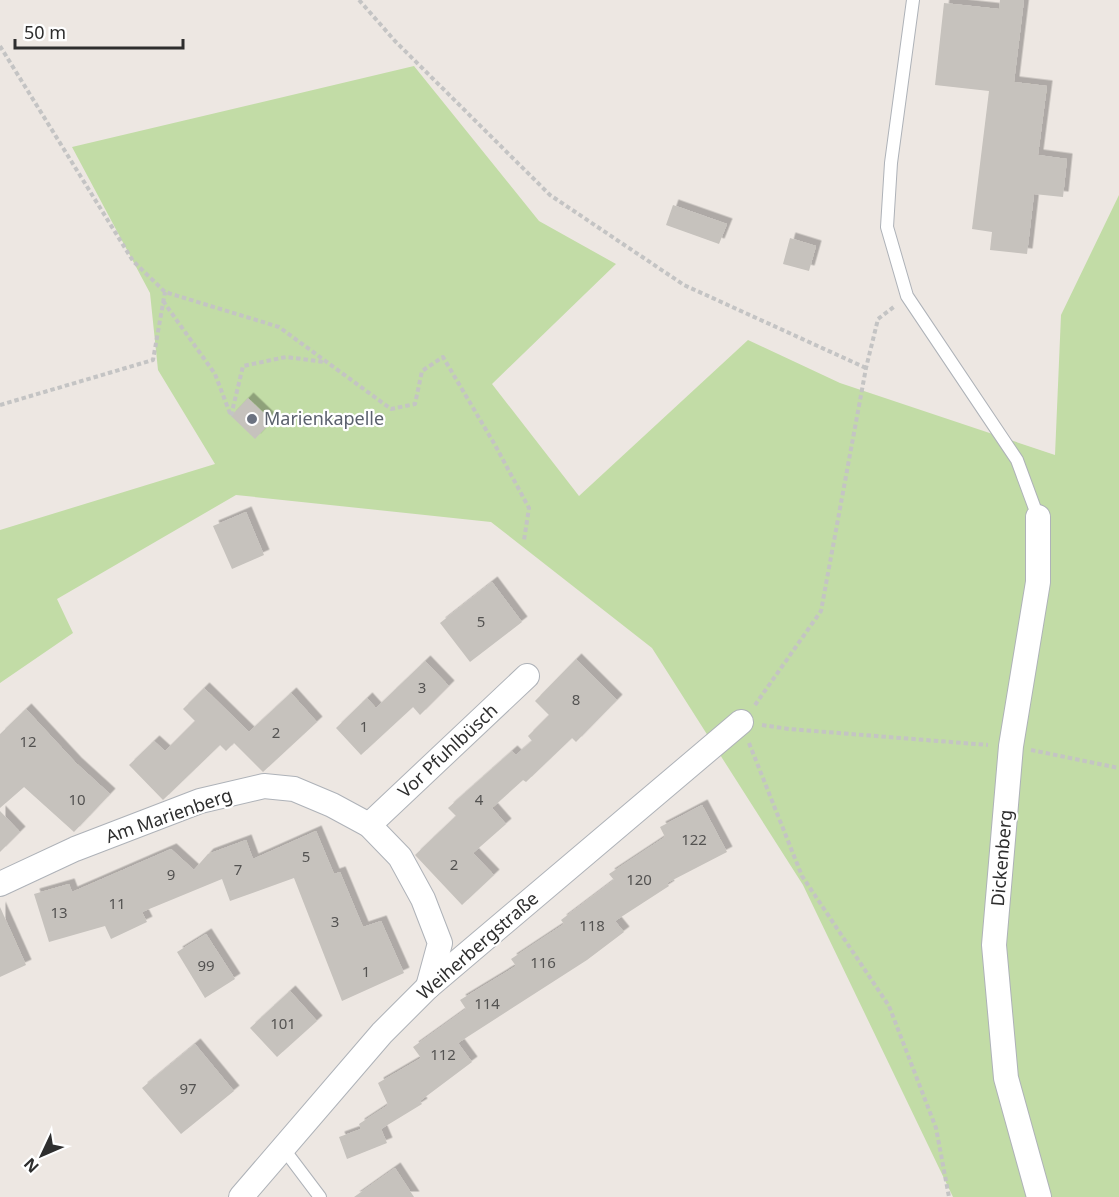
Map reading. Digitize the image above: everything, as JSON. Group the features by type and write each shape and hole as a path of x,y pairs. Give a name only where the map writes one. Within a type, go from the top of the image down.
{"street":[{"name":"Dickenberg","path":"1038,517 1038,582 1011,747 994,945 1006,1078 1039,1197"},
{"name":"Vor Pfuhlbüsch","path":"369,825 527,676"},
{"name":"Weiherbergstraße","path":"241,1197 382,1034 428,987 741,722"},
{"name":"Am Marienberg","path":"0,884 75,849 200,801 264,786 294,789 332,805 369,825 400,857 423,899 440,943 428,987"}],"lane":[{"path":"913,0 891,163 887,227 907,296 1017,460 1038,517"},
{"path":"284,1148 320,1197"}],"path":[{"path":"358,0 395,41 550,195 684,285 866,368"},
{"path":"0,46 133,261 165,292 279,327 391,409 415,404 422,371 443,357 529,508 524,540"},
{"path":"0,405 153,360 165,292"},
{"path":"741,722 821,611 866,368 878,319 907,296"},
{"path":"163,301 215,374 231,416 243,366 286,357 326,362"},
{"path":"741,722 789,729 1011,747 1119,768"},
{"path":"741,722 802,876 889,1006 936,1128 949,1197"}],"green space":[{"path":"414,66 539,221 616,264 492,384 579,496 748,340 840,383 1055,455 1061,315 1119,195 1119,1197 953,1197 803,885 652,648 491,522 236,495 57,599 73,633 0,683 0,530 215,464 158,370 150,293 72,147"}],"building":[{"path":"1000,0 1024,0 1014,82 1047,86 1038,155 1067,159 1063,197 1034,194 1027,254 990,250 992,232 972,229 989,91 935,85 944,3 999,9"},
{"path":"673,205 727,224 719,244 666,225"},
{"path":"790,238 816,246 809,271 783,264"},
{"name":"Marienkapelle","path":"248,398 272,421 255,439 231,416"},
{"path":"246,512 264,555 232,569 213,526"},
{"path":"492,582 522,622 470,662 440,623"},
{"path":"576,659 617,700 576,742 572,738 526,782 523,780 492,808 506,824 473,853 494,875 462,905 415,855 456,816 448,808 512,751 516,755 532,741 528,736 549,715 535,701"},
{"path":"425,661 449,686 420,715 413,707 361,755 336,728 367,698 376,708"},
{"path":"204,688 249,732 291,693 317,722 263,772 234,743 226,751 220,745 163,800 129,765 154,741 165,751 195,721 183,709"},
{"path":"26,709 76,763 110,794 74,832 24,787 0,808 0,734"},
{"path":"702,805 727,852 667,883 669,886 615,921 624,932 587,960 458,1043 472,1062 420,1101 422,1104 381,1129 387,1143 347,1159 339,1137 361,1129 359,1124 388,1105 378,1083 421,1058 413,1047 466,1009 460,1000 516,966 511,959 564,924 561,920 614,880 609,874 665,837 660,827"},
{"path":"0,811 20,832 0,852"},
{"path":"316,831 334,874 340,872 363,927 381,921 404,973 342,1001 294,878 230,901 222,879 142,912 147,922 111,939 105,926 49,942 34,894 69,884 72,892 171,849 194,870 208,854 246,840 253,859"},
{"path":"0,907 26,965 0,977"},
{"path":"206,934 235,979 205,998 177,952"},
{"path":"290,991 317,1021 277,1057 250,1028"},
{"path":"195,1044 234,1091 181,1134 142,1088"},
{"path":"395,1168 414,1197 354,1197"}],"place":[{"name":"Marienkapelle","path":"252,419"}]}
